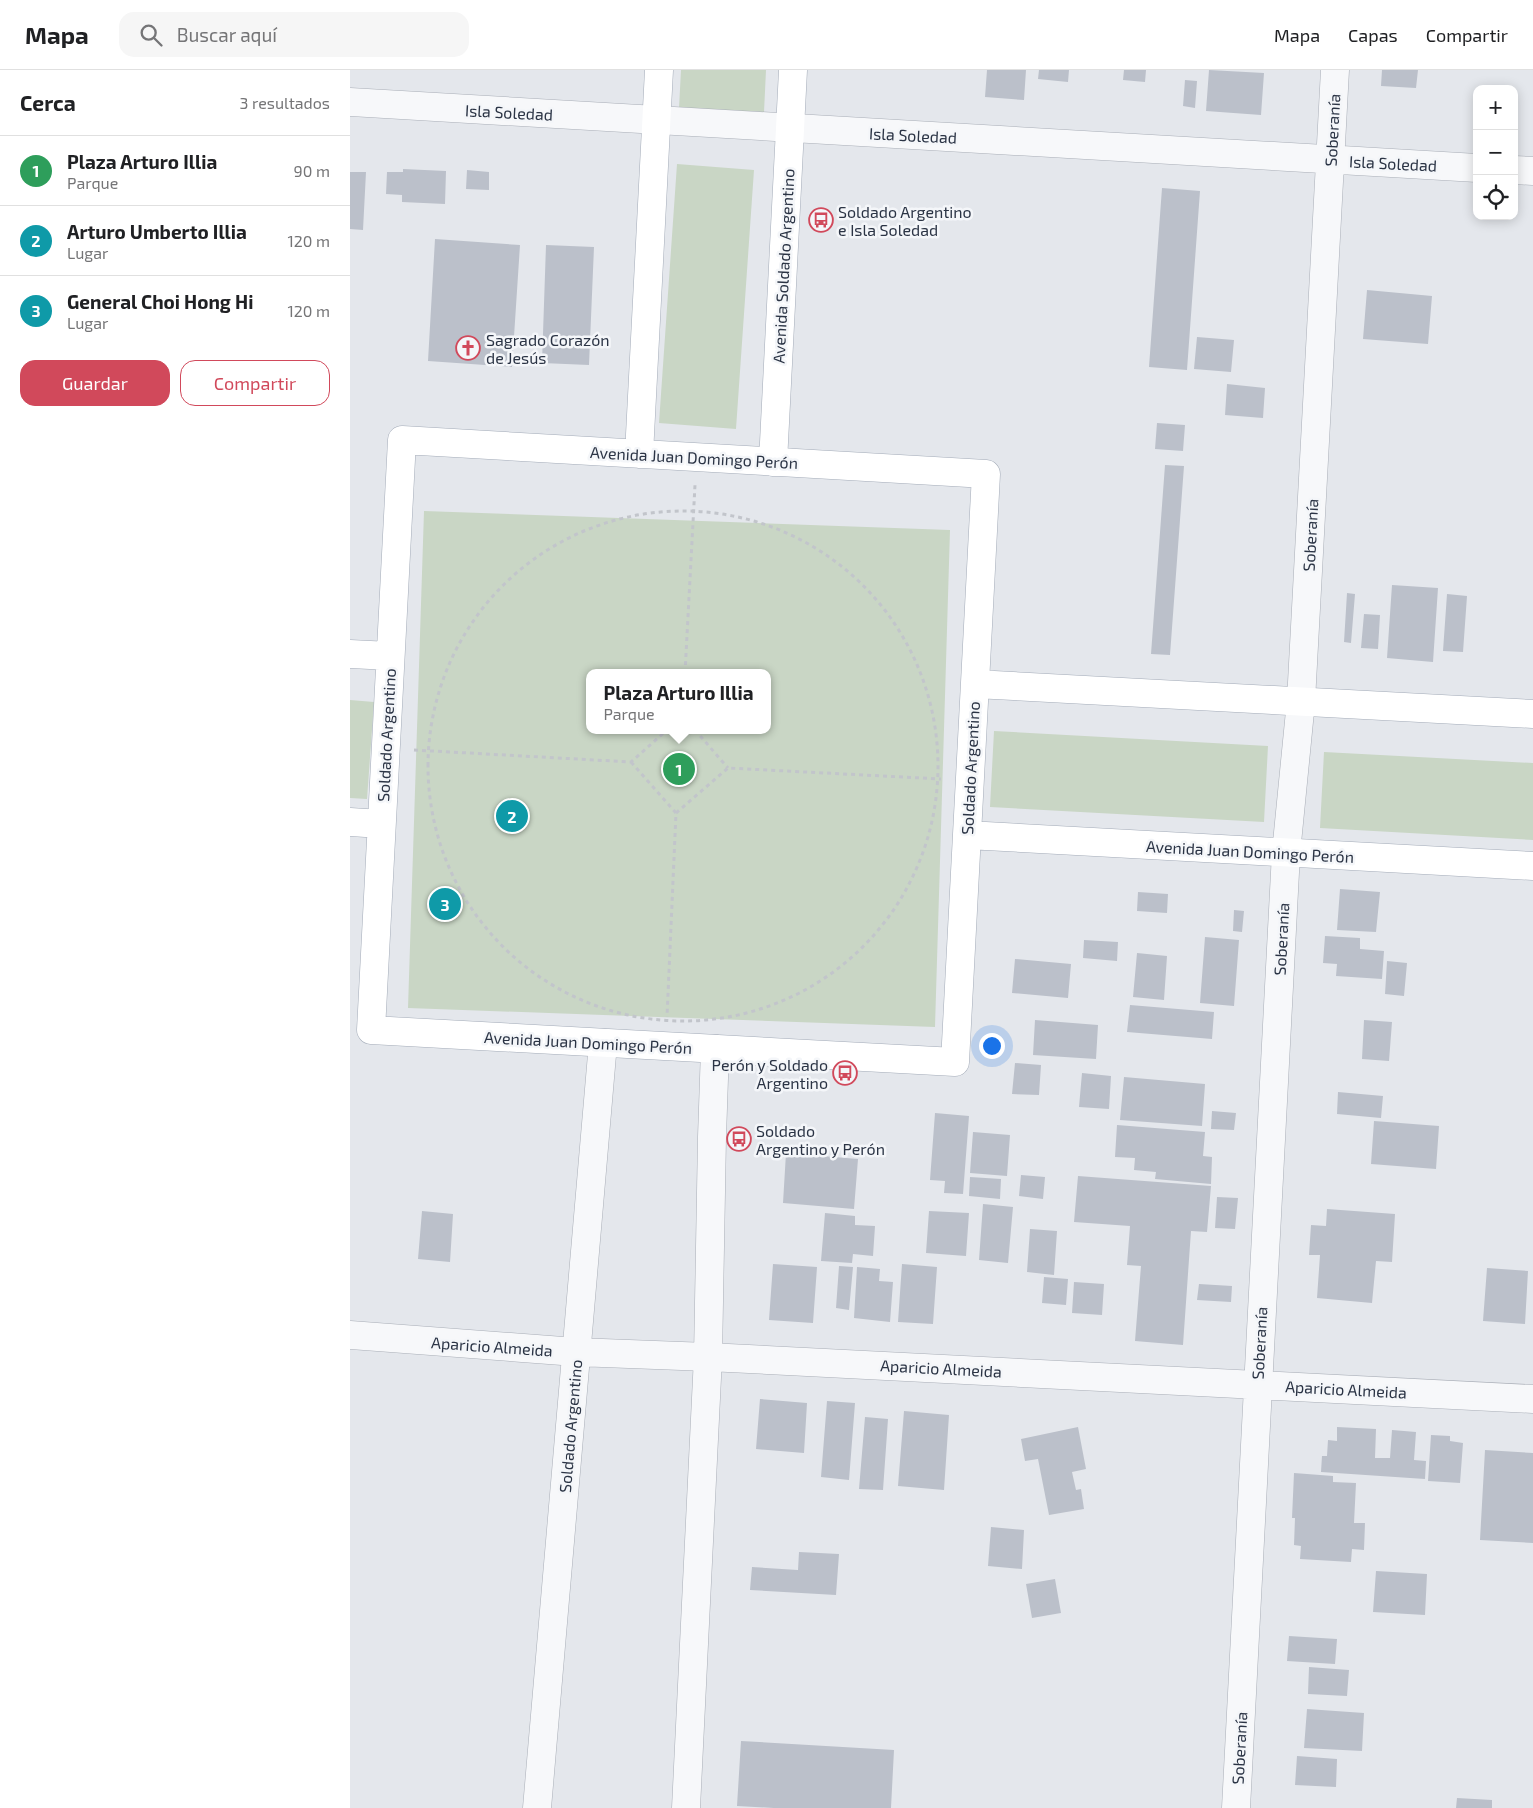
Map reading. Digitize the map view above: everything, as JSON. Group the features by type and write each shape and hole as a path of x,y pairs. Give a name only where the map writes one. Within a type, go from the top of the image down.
{"main road":[{"path":"638,454 659,70"},
{"name":"Avenida Soldado Argentino","path":"773,462 793,70"},
{"name":"Avenida Juan Domingo Perón","path":"402,440 986,474"},
{"name":"Soldado Argentino","path":"371,1030 402,440"},
{"name":"Soldado Argentino","path":"955,1062 986,474"},
{"path":"350,654 390,656"},
{"path":"975,684 1533,714"},
{"path":"350,822 381,824"},
{"name":"Avenida Juan Domingo Perón","path":"967,835 1533,866"},
{"name":"Avenida Juan Domingo Perón","path":"371,1030 955,1062"}],"street":[{"name":"Soberanía","path":"1236,1808 1286,853 1301,701 1335,70"},
{"name":"Isla Soledad","path":"350,102 1473,168"},
{"path":"1518,170 1533,171"},
{"name":"Soldado Argentino","path":"537,1808 603,1043"},
{"path":"686,1808 708,1356 715,1049"},
{"name":"Aparicio Almeida","path":"350,1335 576,1352 708,1356 1533,1399"}],"path":[{"path":"685,669 696,457"},
{"path":"694,508 792,533 873,592 925,679 941,779 916,877 856,959 768,1011 667,1024 570,998 489,937 438,850 425,750 450,653 509,574 595,523 694,508"},
{"path":"386,748 632,762 663,734"},
{"path":"698,734 728,768"},
{"path":"632,762 676,813 667,1024"},
{"path":"676,813 728,768 970,780"}],"green space":[{"path":"681,70 766,70 764,112 679,108"},
{"path":"677,164 754,170 736,429 659,423"},
{"path":"424,511 950,530 935,1027 408,1008"},
{"path":"350,700 374,702 367,799 350,798"},
{"path":"994,731 1268,746 1264,822 990,807"},
{"path":"1324,752 1533,763 1533,840 1320,828"}],"building":[{"path":"987,70 1026,70 1024,100 985,97"},
{"path":"1039,70 1069,70 1068,82 1038,79"},
{"path":"1124,70 1146,70 1145,82 1123,80"},
{"path":"1209,70 1264,73 1261,115 1206,111"},
{"path":"1382,70 1418,70 1416,88 1381,86"},
{"path":"1185,80 1197,81 1195,108 1183,106"},
{"path":"403,169 446,171 445,204 402,202 402,195 386,194 387,172 403,172"},
{"path":"467,170 489,172 489,190 466,189"},
{"path":"350,172 366,172 363,230 350,229"},
{"path":"1162,188 1200,191 1187,370 1149,367"},
{"path":"435,239 520,245 512,367 428,361"},
{"path":"546,245 594,247 589,365 542,363"},
{"path":"1367,290 1432,296 1428,344 1363,339"},
{"path":"1197,337 1234,340 1231,372 1194,369"},
{"path":"1227,384 1265,388 1263,418 1225,415"},
{"path":"1157,423 1185,425 1183,451 1155,449"},
{"path":"1165,465 1184,466 1170,655 1151,654"},
{"path":"1392,585 1438,588 1433,662 1387,658"},
{"path":"1347,593 1355,594 1351,643 1344,642"},
{"path":"1447,594 1467,596 1463,652 1443,651"},
{"path":"1364,614 1380,615 1378,649 1361,648"},
{"path":"1340,889 1380,892 1376,932 1337,930"},
{"path":"1138,892 1168,894 1167,913 1137,911"},
{"path":"1234,910 1244,911 1242,932 1233,931"},
{"path":"1325,936 1360,938 1360,949 1384,951 1382,979 1336,976 1337,964 1323,963"},
{"path":"1205,937 1239,940 1234,1006 1200,1003"},
{"path":"1084,940 1118,942 1117,961 1083,958"},
{"path":"1137,953 1167,956 1164,1000 1133,997"},
{"path":"1015,959 1071,964 1068,998 1012,993"},
{"path":"1387,961 1407,963 1404,996 1385,994"},
{"path":"1130,1005 1214,1012 1212,1039 1127,1032"},
{"path":"1035,1020 1098,1025 1096,1059 1033,1055"},
{"path":"1364,1020 1392,1022 1389,1061 1362,1059"},
{"path":"1015,1063 1041,1065 1039,1095 1012,1094"},
{"path":"1082,1073 1111,1076 1109,1109 1079,1107"},
{"path":"1124,1077 1205,1084 1202,1126 1120,1120"},
{"path":"1338,1092 1383,1096 1381,1118 1337,1114"},
{"path":"1212,1111 1236,1113 1234,1130 1211,1129"},
{"path":"935,1113 969,1116 963,1194 944,1193 945,1181 930,1180"},
{"path":"1374,1121 1439,1126 1436,1169 1371,1164"},
{"path":"1117,1125 1205,1132 1203,1156 1212,1157 1211,1184 1155,1179 1156,1172 1134,1170 1135,1158 1115,1157"},
{"path":"973,1132 1010,1135 1007,1176 970,1173"},
{"path":"786,1153 858,1159 854,1209 783,1203"},
{"path":"1021,1175 1045,1177 1043,1199 1019,1196"},
{"path":"1078,1176 1211,1186 1207,1232 1191,1231 1183,1345 1135,1341 1141,1266 1127,1265 1130,1226 1074,1222"},
{"path":"970,1177 1001,1179 1000,1199 969,1196"},
{"path":"1217,1197 1238,1198 1235,1229 1215,1228"},
{"path":"983,1204 1013,1207 1008,1263 979,1260"},
{"path":"1327,1209 1395,1214 1392,1262 1376,1261 1372,1303 1317,1298 1320,1255 1309,1255 1311,1225 1326,1226"},
{"path":"422,1211 453,1214 450,1262 418,1259"},
{"path":"929,1211 969,1213 966,1256 926,1253"},
{"path":"825,1213 855,1216 855,1225 875,1226 873,1256 853,1254 852,1263 821,1261"},
{"path":"1030,1229 1057,1231 1054,1275 1027,1272"},
{"path":"773,1264 817,1267 813,1323 769,1320"},
{"path":"902,1264 937,1267 933,1324 898,1322"},
{"path":"839,1266 853,1267 849,1310 836,1308"},
{"path":"857,1267 880,1269 879,1281 893,1282 890,1322 854,1318"},
{"path":"1487,1268 1528,1271 1525,1324 1483,1321"},
{"path":"1044,1277 1068,1279 1066,1305 1042,1303"},
{"path":"1074,1282 1104,1284 1102,1315 1072,1313"},
{"path":"1199,1284 1232,1286 1231,1302 1197,1300"},
{"path":"760,1399 807,1403 804,1453 756,1449"},
{"path":"827,1401 855,1403 849,1480 821,1477"},
{"path":"904,1411 949,1415 944,1490 898,1486"},
{"path":"865,1417 888,1419 883,1490 859,1489"},
{"path":"1078,1427 1086,1469 1072,1472 1076,1490 1081,1489 1084,1509 1049,1515 1038,1459 1025,1461 1021,1439"},
{"path":"1337,1427 1376,1429 1375,1458 1390,1458 1392,1430 1416,1432 1414,1460 1426,1461 1425,1479 1321,1472 1322,1456 1327,1456 1328,1440 1337,1441"},
{"path":"1431,1435 1450,1436 1450,1441 1463,1443 1460,1483 1428,1481"},
{"path":"1485,1450 1533,1453 1533,1543 1480,1540"},
{"path":"1294,1473 1333,1476 1333,1482 1356,1483 1354,1523 1365,1523 1364,1550 1352,1549 1351,1562 1300,1559 1301,1546 1294,1545 1295,1518 1292,1518"},
{"path":"991,1527 1024,1530 1022,1569 988,1566"},
{"path":"799,1552 839,1554 836,1595 750,1590 752,1567 798,1570"},
{"path":"1376,1571 1427,1574 1425,1615 1373,1612"},
{"path":"1055,1579 1061,1613 1032,1618 1026,1584"},
{"path":"1289,1636 1337,1639 1335,1664 1287,1661"},
{"path":"1309,1667 1349,1670 1347,1696 1308,1694"},
{"path":"1307,1709 1364,1713 1362,1751 1304,1748"},
{"path":"741,1741 894,1750 891,1808 774,1808 737,1806"},
{"path":"1297,1756 1337,1759 1336,1787 1295,1785"},
{"path":"1457,1798 1492,1800 1492,1808 1456,1808"}],"place":[{"name":"Soldado Argentino e Isla Soledad","path":"821,220"},
{"name":"Sagrado Corazón de Jesús","path":"468,348"},
{"name":"Plaza Arturo Illia","path":"679,769"},
{"name":"Arturo Umberto Illia","path":"512,816"},
{"name":"General Choi Hong Hi","path":"445,904"},
{"name":"Perón y Soldado Argentino","path":"845,1073"},
{"name":"Soldado Argentino y Perón","path":"739,1139"}]}
